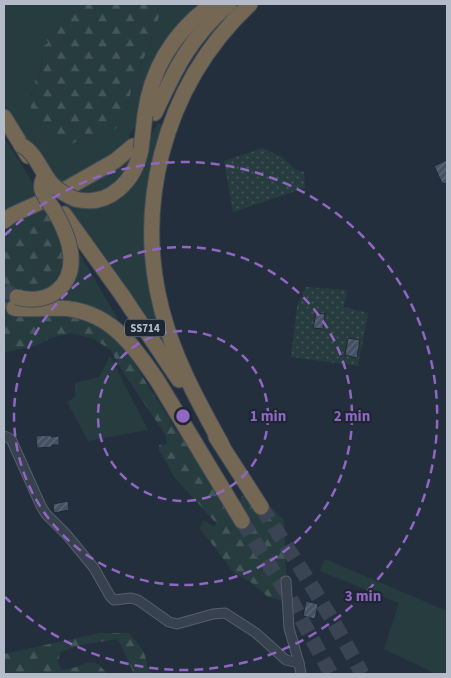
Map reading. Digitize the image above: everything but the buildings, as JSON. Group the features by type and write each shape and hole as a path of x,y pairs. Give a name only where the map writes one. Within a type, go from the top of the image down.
{"highway":[{"path":"150,114 152,83 165,53 184,29 212,4"},
{"path":"21,145 30,150 51,183 62,193 84,201 98,201 116,192 132,173 137,147 150,114 179,61 206,27 229,4"},
{"path":"206,27 235,4"},
{"path":"222,445 183,371 163,318 153,267 151,210 160,155 171,120 182,96 211,47 226,28 250,4"},
{"name":"SS714","path":"4,116 138,337 192,436 242,521"},
{"path":"69,195 137,147"},
{"path":"43,179 41,189 62,225 69,243 72,257 70,270 62,285 50,296 15,303 76,310 95,316 110,325 125,338 158,380 192,436"},
{"path":"4,221 12,215 45,200"},
{"path":"4,228 24,210"},
{"name":"SS714","path":"64,214 79,232 141,322 262,507"}],"street":[{"path":"4,436 11,439 46,514 67,534 94,568 114,600 131,598 138,600 169,622 177,624 213,614 225,613 256,633 286,660 298,662"},
{"path":"286,581 289,628 301,674"}],"green space":[{"path":"4,4 67,4 63,18 52,26 53,32 46,38 48,43 42,53 41,68 36,88 31,95 33,110 40,130 38,134 54,136 70,145 85,137 96,138 125,120 131,91 143,59 151,45 152,34 160,15 168,4 206,4 190,17 142,117 129,135 130,142 122,150 59,186 51,177 4,104"},
{"path":"67,4 168,4 160,15 152,34 151,45 143,59 131,91 125,120 107,135 96,138 85,137 70,145 54,136 37,134 40,130 38,125 32,121 31,104 31,97 36,88 35,81 41,70 42,47 48,43 45,36 53,32 52,26 63,18"},
{"path":"158,123 166,126 154,169 163,340 134,298 92,247 64,203 64,201 101,204 145,145"},
{"path":"4,137 41,196 4,215"},
{"path":"262,148 282,157 296,170 304,172 305,188 233,212 224,161"},
{"path":"134,154 129,171 106,193 71,193 94,183"},
{"path":"48,204 67,261 54,288 58,313 96,324 115,338 130,357 180,436 240,505 241,496 253,497 265,503 284,520 287,599 284,601 268,597 252,583 234,573 200,528 203,520 214,527 216,523 175,478 159,450 159,445 167,444 165,434 119,366 111,350 94,339 71,333 51,338 36,346 4,352 4,234 21,217"},
{"path":"77,249 123,328 24,302"},
{"path":"306,287 347,290 344,307 368,313 358,366 291,357 297,306"},
{"path":"110,356 148,430 88,441 67,402 75,397 75,383 99,377"},
{"path":"325,559 447,611 447,674 436,674 384,649 399,603 320,571"},
{"path":"100,633 129,633 143,650 147,667 154,674 134,674 118,639 80,645 60,652 58,662 61,669 69,669 91,662 96,663 107,674 6,674 4,654"}],"tunnel":[{"path":"4,290 17,297"},
{"path":"261,507 326,610 362,674"},
{"path":"242,521 290,598 331,674"}]}
